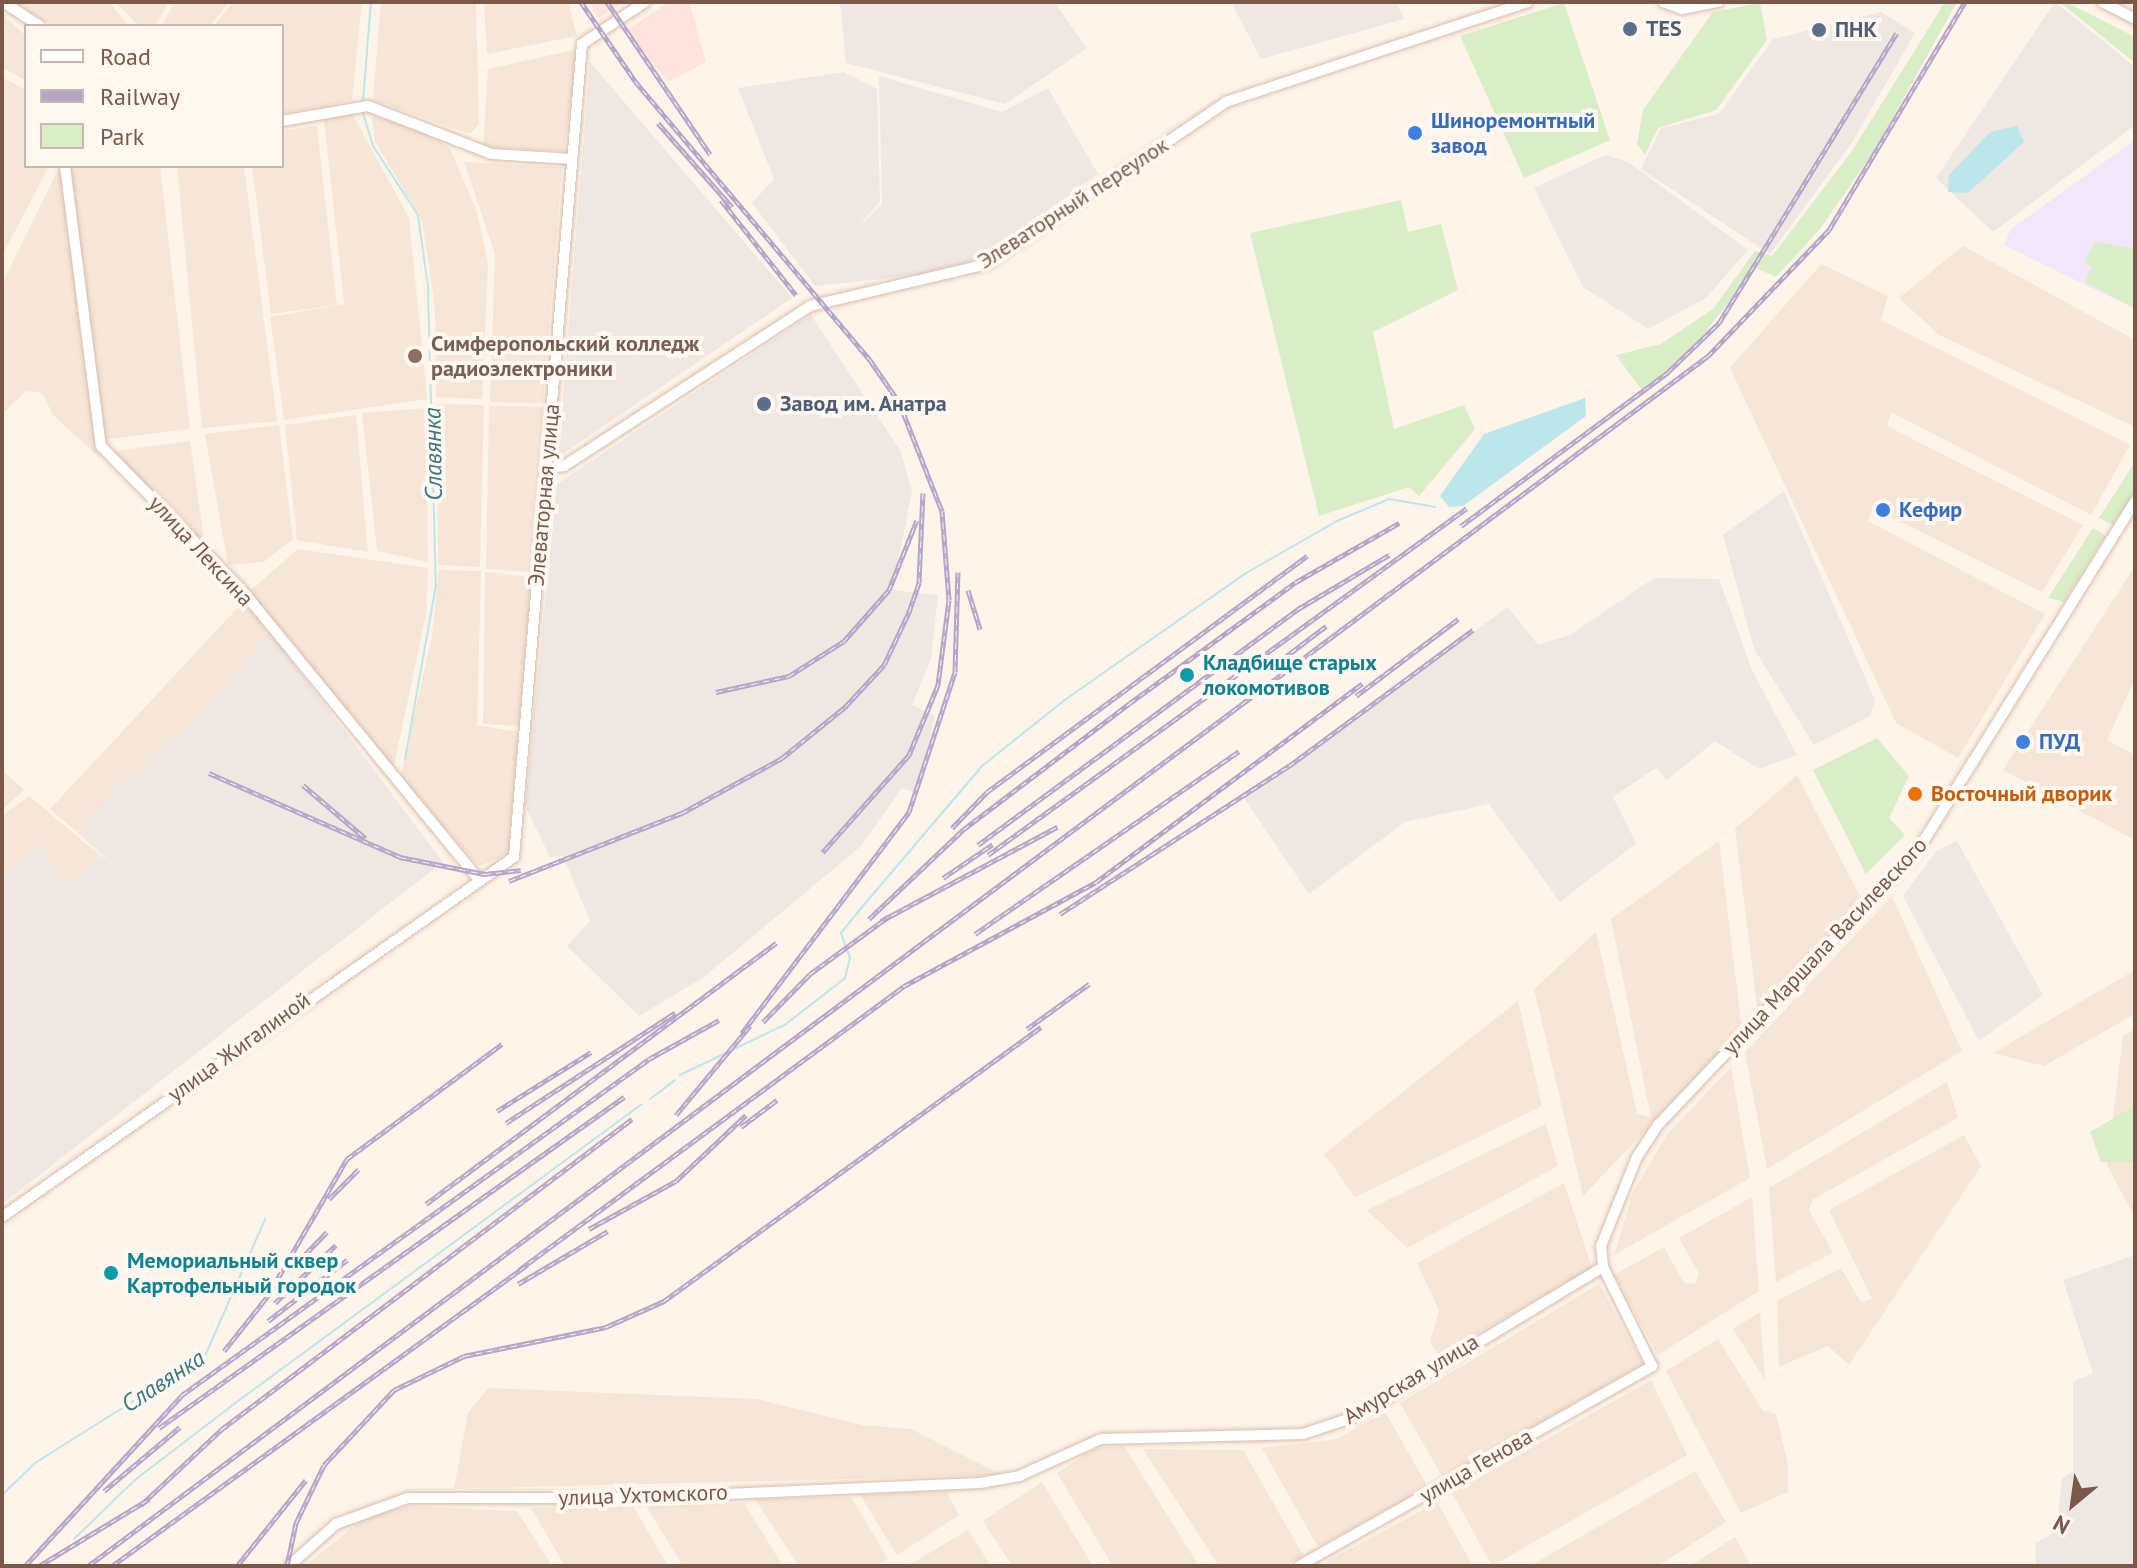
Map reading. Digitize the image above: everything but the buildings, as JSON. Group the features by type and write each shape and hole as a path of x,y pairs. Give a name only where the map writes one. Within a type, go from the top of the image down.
{"main road":[{"path":"3,2 37,24"},
{"name":"Элеваторная улица","path":"477,877 515,853 582,44 645,2"},
{"name":"Элеваторный переулок","path":"548,468 564,466 810,306 987,264 1226,102 1528,2"},
{"path":"1663,2 1682,9 1718,2"},
{"path":"2102,2 2135,19"},
{"path":"284,121 368,106 492,154 572,159"},
{"name":"улица Лексина","path":"65,168 101,446 241,589 477,877"},
{"name":"улица Маршала Василевского","path":"1603,1267 1601,1246 1619,1193 1658,1125 1918,850 2135,501"},
{"name":"улица Жигалиной","path":"2,1217 477,877"},
{"name":"улица Генова","path":"1299,1566 1652,1366 1603,1267"},
{"name":"Амурская улица","path":"1019,1476 1101,1439 1248,1441 1332,1427 1603,1267"},
{"name":"улица Ухтомского","path":"289,1566 336,1524 408,1498 635,1498 1019,1476"}],"shaded area":[{"path":"14,2 109,2 127,24 49,24"},
{"path":"116,2 169,2 156,24 137,24"},
{"path":"175,2 229,2 212,24 162,24"},
{"path":"233,2 362,2 352,100 284,114 284,24 216,24"},
{"path":"381,2 476,2 479,124 470,134 373,100"},
{"path":"484,2 568,2 577,36 487,54"},
{"path":"589,2 625,2 598,18"},
{"path":"669,2 689,2 706,62 668,82 625,31"},
{"path":"840,2 1054,2 1087,48 1005,104 846,63"},
{"path":"1231,2 1397,2 1404,19 1261,59"},
{"path":"2055,2 2135,67 2135,125 1993,232 1936,178"},
{"path":"1881,12 1915,33 1851,144 1770,254 1641,169 1661,128 1719,114 1773,39"},
{"path":"2,14 24,34 24,80 2,67"},
{"path":"578,49 564,151 483,147 488,69"},
{"path":"590,62 792,298 558,457"},
{"path":"844,72 877,89 880,202 856,229 882,204 879,76 1002,112 1048,88 1098,174 983,257 937,273 815,286 752,203 774,179 738,88"},
{"path":"2,77 24,89 24,168 48,168 2,256"},
{"path":"353,115 409,218 427,399 284,420 270,317 344,304 324,119"},
{"path":"372,116 417,127 450,148 477,212 488,264 482,399 436,397 435,308 422,220 375,142"},
{"path":"317,126 337,305 271,314 252,168 284,168 284,131"},
{"path":"2135,140 2135,309 2004,245 2011,229"},
{"path":"1605,155 1628,162 1748,250 1706,298 1648,329 1583,287 1534,188"},
{"path":"464,162 562,167 543,403 490,402 495,254"},
{"path":"60,168 100,458 53,415 42,393 26,391 2,414 2,284"},
{"path":"70,168 160,168 190,429 102,440"},
{"path":"177,168 244,168 277,421 202,428"},
{"path":"1963,246 2135,340 2135,427 1939,335 1899,298"},
{"path":"1821,264 1888,296 1881,320 2130,445 2091,515 1891,412 1887,426 2083,525 2042,592 1873,508 1868,521 2045,614 1958,758 1896,723 1730,368"},
{"path":"811,315 901,452 912,492 892,590 938,595 931,659 912,705 935,716 917,793 902,788 860,847 704,977 639,1016 567,946 590,921 563,856 550,857 525,806 557,484"},
{"path":"437,404 484,405 480,567 438,565"},
{"path":"489,406 547,407 532,572 486,569"},
{"path":"426,408 428,562 377,551 362,413"},
{"path":"356,415 368,552 297,540 285,425"},
{"path":"279,425 293,539 264,562 228,565 205,434"},
{"path":"190,441 205,547 114,451"},
{"path":"1784,491 1875,700 1870,716 1814,745 1754,649 1723,535"},
{"path":"298,549 428,568 426,614 393,770 249,592"},
{"path":"2135,566 2135,679 2107,740 2135,755 2135,840 2003,770"},
{"path":"439,570 481,571 477,725 518,732 509,854 479,866 400,779 432,636"},
{"path":"485,572 531,577 520,726 483,724"},
{"path":"1654,578 1719,579 1752,670 1797,755 1759,769 1715,741 1667,780 1656,768 1613,797 1636,843 1560,902 1489,804 1405,822 1309,894 1244,798 1508,607 1538,645 1570,635"},
{"path":"243,602 270,632 178,741 172,735 132,778 128,773 78,833 50,809"},
{"path":"270,632 443,862 2,1204 2,879 38,845 69,885 100,855 112,864 78,833 127,773 133,777 172,735 178,740"},
{"path":"2,770 24,790 2,810"},
{"path":"1797,775 1863,902 1758,1013 1735,829"},
{"path":"29,796 100,855 69,885 37,845 2,879 2,816"},
{"path":"1719,841 1742,1029 1583,1196 1534,989 1596,932 1637,1113 1651,1118 1611,919"},
{"path":"1957,841 2043,995 1979,1041 1903,896 1936,851"},
{"path":"1892,896 1962,1051 1767,1169 1745,1052"},
{"path":"2135,970 2135,1014 2044,1066 1993,1053"},
{"path":"1518,1001 1542,1106 1355,1197 1324,1154"},
{"path":"2135,1029 2135,1218 2107,1165 2123,1036"},
{"path":"1731,1067 1750,1178 1614,1255 1633,1192 1668,1133"},
{"path":"1947,1082 1958,1118 1812,1200 1809,1210 1833,1253 1776,1282 1769,1188"},
{"path":"1546,1124 1558,1166 1407,1248 1367,1210"},
{"path":"1964,1135 1981,1166 1849,1365 1828,1346 1779,1367 1777,1301 1841,1268 1861,1302 1872,1299 1829,1210"},
{"path":"1564,1183 1592,1268 1439,1356 1430,1342 1439,1310 1417,1263"},
{"path":"1752,1197 1759,1291 1658,1355 1614,1275 1664,1247 1684,1283 1695,1284 1699,1274 1679,1238"},
{"path":"2135,1255 2135,1566 2036,1566 2035,1543 2056,1532 2062,1479 2073,1471 2073,1382 2093,1373 2063,1280"},
{"path":"1599,1284 1643,1364 1443,1478 1400,1403"},
{"path":"1760,1312 1765,1380 1733,1329"},
{"path":"1718,1339 1763,1411 1776,1414 1788,1465 1788,1492 1741,1513 1666,1371"},
{"path":"1651,1380 1687,1455 1492,1566 1452,1493"},
{"path":"488,1388 756,1399 862,1425 911,1429 1002,1475 454,1489 468,1413"},
{"path":"1385,1412 1428,1487 1318,1547 1262,1448 1337,1439"},
{"path":"1124,1446 1199,1566 1113,1566 1057,1473 1096,1448"},
{"path":"1143,1449 1243,1450 1303,1555 1286,1566 1219,1566"},
{"path":"1695,1471 1726,1522 1658,1566 1530,1566"},
{"path":"1042,1482 1093,1566 1012,1566 983,1521"},
{"path":"946,1491 959,1515 897,1555 860,1495"},
{"path":"851,1497 888,1559 876,1566 799,1566 755,1499"},
{"path":"1437,1502 1473,1566 1328,1566 1326,1562"},
{"path":"744,1503 783,1566 683,1566 646,1506"},
{"path":"410,1506 517,1511 552,1566 305,1566 364,1518"},
{"path":"633,1506 668,1566 565,1566 531,1508"},
{"path":"968,1530 991,1566 907,1566"},
{"path":"1735,1537 1751,1566 1690,1566"}],"green space":[{"path":"1945,2 1957,2 1876,148 1820,229 1776,277 1756,268 1688,354 1644,393 1616,355 1661,344 1713,309 1755,251 1772,256 1852,151"},
{"path":"2066,2 2135,37 2135,63 2062,4"},
{"path":"1564,3 1610,140 1524,178 1460,36"},
{"path":"1760,3 1767,40 1716,110 1658,128 1645,155 1637,144 1643,110 1713,12"},
{"path":"1401,200 1408,232 1441,224 1458,290 1373,332 1394,429 1464,405 1475,429 1419,496 1409,487 1319,516 1250,233"},
{"path":"2095,242 2135,249 2135,308 2085,282 2092,267 2084,262"},
{"path":"2135,462 2135,492 2113,525 2099,518"},
{"path":"2093,528 2106,536 2064,602 2048,598"},
{"path":"1877,738 1909,776 1889,818 1905,835 1866,874 1813,770"},
{"path":"2135,1106 2135,1162 2101,1162 2090,1132"}],"water":[{"path":"2017,126 2024,142 1968,193 1948,192 1949,175 1990,132"},
{"path":"1585,398 1586,416 1463,506 1449,507 1440,496 1484,434"}],"waterway":[{"name":"Славянка","path":"363,101 371,2"},
{"name":"Славянка","path":"363,113 373,146 418,215 428,287 436,585 405,759"},
{"path":"680,1075 786,1024 845,978 850,958 841,933 982,766 1066,699 1246,573 1337,521 1389,499 1435,507"},
{"path":"650,1099 675,1080"},
{"path":"74,1539 136,1479 642,1104"},
{"name":"Славянка","path":"2,1495 35,1463 205,1356 265,1219"}],"railway":[{"path":"581,2 635,81 870,360 899,402 942,511 949,600 938,685 909,755 823,852"},
{"path":"607,2 710,154"},
{"path":"88,1566 1708,356 1829,230 1965,2"},
{"path":"1461,526 1668,372 1719,323 1897,33"},
{"path":"658,123 732,207"},
{"path":"721,200 796,295"},
{"path":"509,881 682,813 782,758 845,707 884,665 909,612 919,583 923,493"},
{"path":"988,855 1467,508"},
{"path":"716,692 789,676 844,641 889,590 917,520"},
{"path":"869,919 964,829 1130,703 1296,582 1399,523"},
{"path":"978,845 1298,609 1389,555"},
{"path":"952,828 987,792 1307,556"},
{"path":"742,1033 909,812 955,672 958,572"},
{"path":"968,590 980,629"},
{"path":"1356,696 1458,619"},
{"path":"1272,667 1326,626"},
{"path":"1060,914 1289,766 1473,630"},
{"path":"519,1270 904,986 1096,882 1362,684"},
{"path":"975,934 1239,751"},
{"path":"209,773 400,857 484,874 521,870"},
{"path":"303,785 365,838"},
{"path":"881,921 1057,827"},
{"path":"943,878 993,844"},
{"path":"763,1022 810,974 888,917"},
{"path":"426,1204 776,943"},
{"path":"1027,1029 1089,984"},
{"path":"506,1123 675,1013"},
{"path":"25,1566 182,1395 649,1059 719,1020"},
{"path":"676,1115 750,1026"},
{"path":"287,1566 296,1523 324,1465 394,1390 464,1356 606,1327 664,1301 1041,1027"},
{"path":"224,1351 267,1297 347,1159 502,1044"},
{"path":"497,1111 591,1052"},
{"path":"159,1428 624,1097"},
{"path":"741,1127 777,1100"},
{"path":"589,1229 676,1181 746,1115"},
{"path":"141,1505 222,1429 632,1119"},
{"path":"329,1199 359,1169"},
{"path":"518,1284 608,1231"},
{"path":"290,1270 327,1232"},
{"path":"275,1303 336,1245"},
{"path":"268,1321 347,1260"},
{"path":"112,1566 527,1265"},
{"path":"104,1491 180,1427"},
{"path":"237,1566 306,1480"},
{"path":"39,1566 149,1499"}],"place":[{"name":"TES","path":"1630,29"},
{"name":"ПНК","path":"1819,30"},
{"name":"Шиноремонтный завод","path":"1415,133"},
{"name":"Симферопольский колледж радиоэлектроники","path":"415,356"},
{"name":"Завод им. Анатра","path":"764,404"},
{"name":"Кефир","path":"1883,510"},
{"name":"Кладбище старых локомотивов","path":"1187,675"},
{"name":"ПУД","path":"2023,742"},
{"name":"Восточный дворик","path":"1915,794"},
{"name":"Мемориальный сквер Картофельный городок","path":"111,1273"}]}
